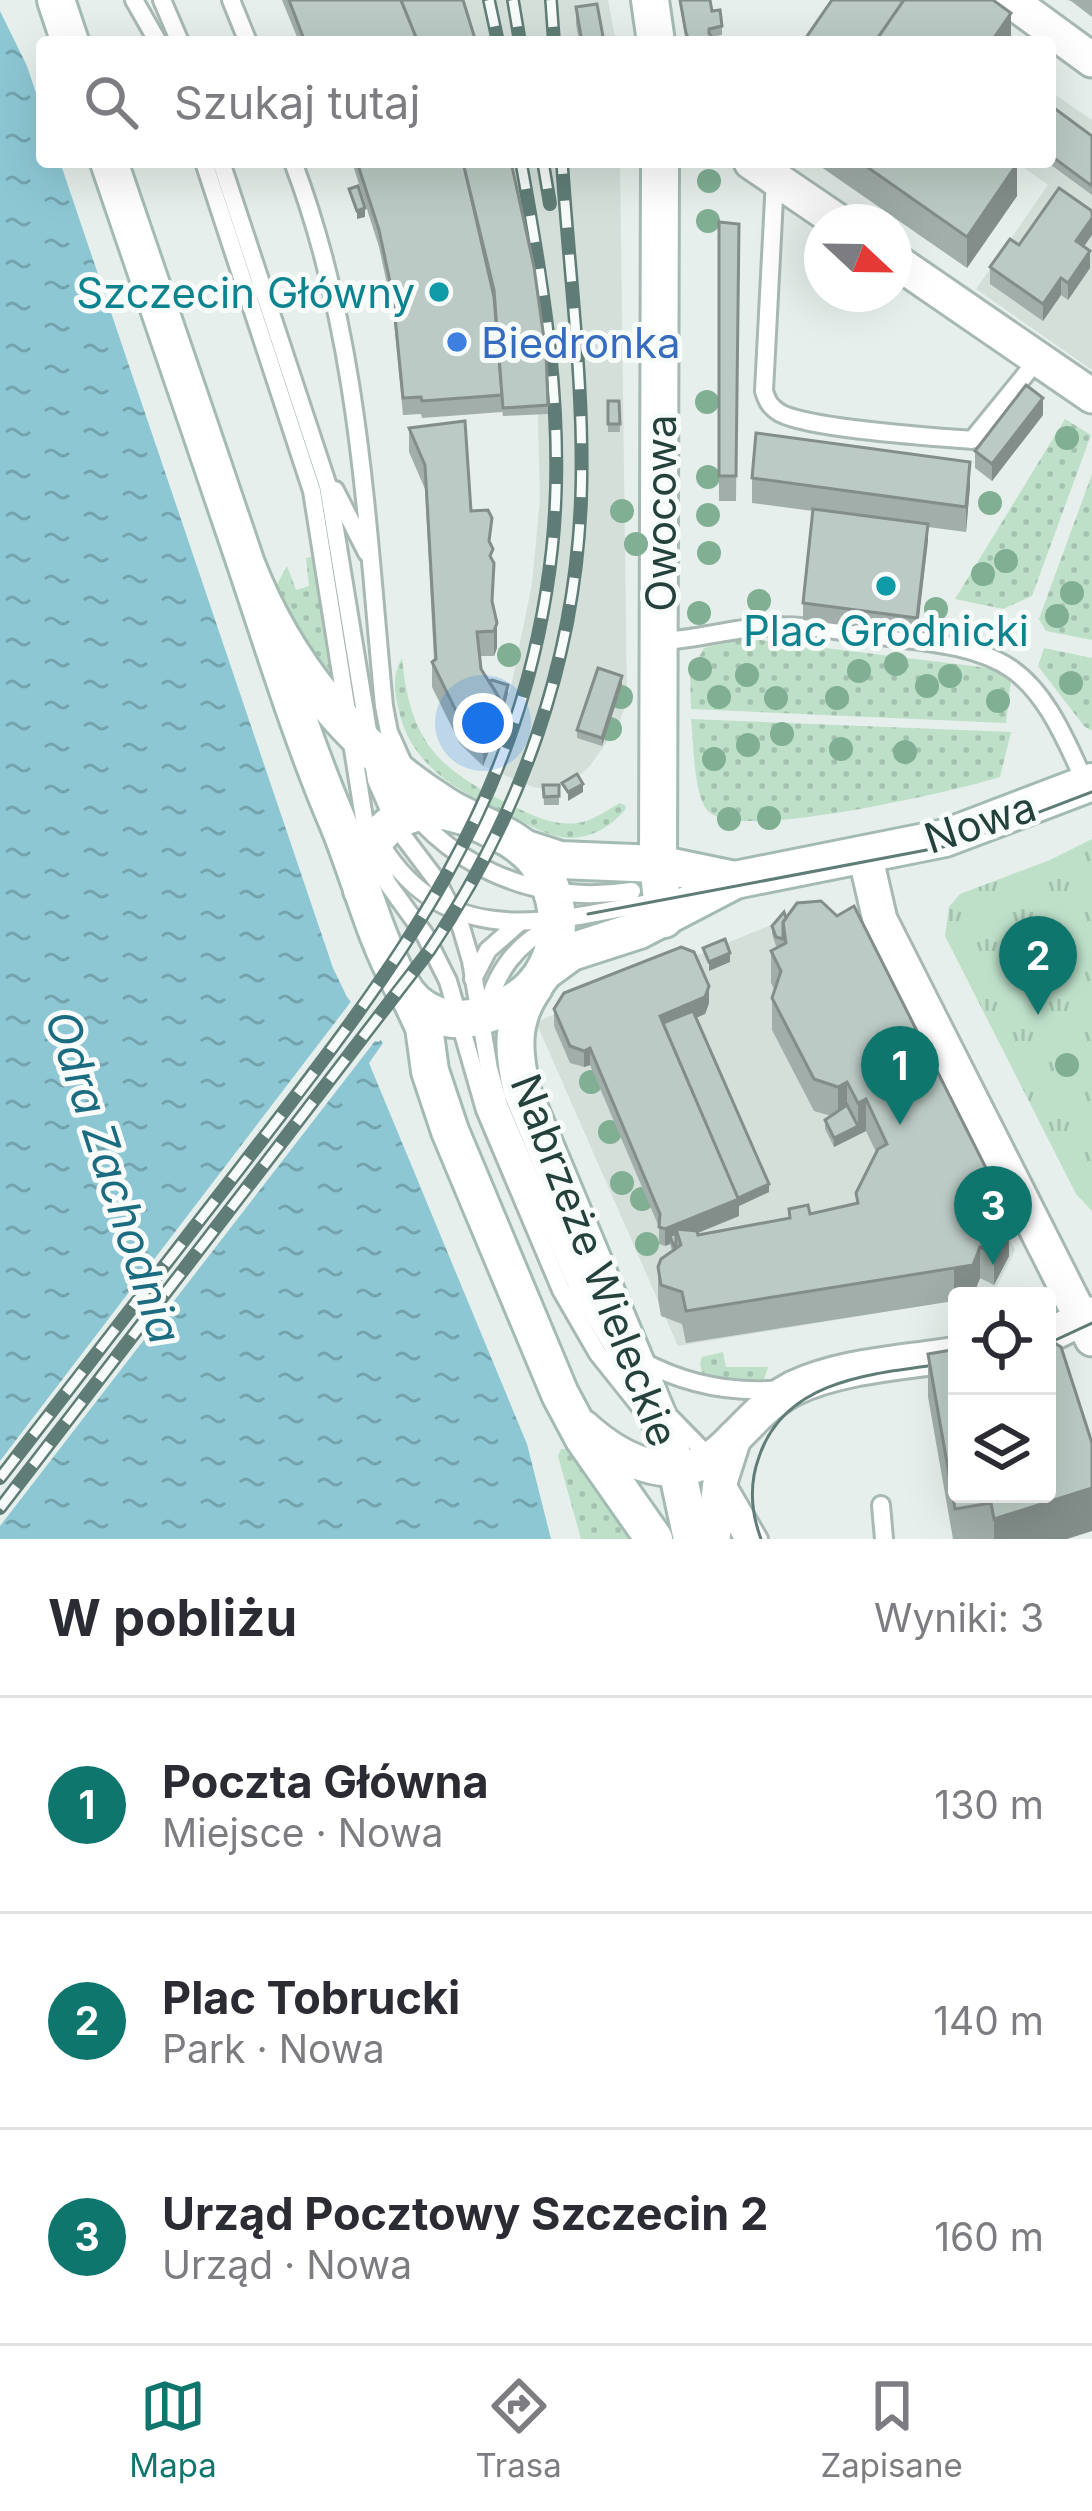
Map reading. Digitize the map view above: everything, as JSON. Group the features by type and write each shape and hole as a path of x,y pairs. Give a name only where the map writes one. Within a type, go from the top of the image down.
{"street":[{"path":"56,0 68,36"},
{"path":"650,0 655,36"},
{"path":"1010,0 1092,60"},
{"path":"111,168 246,564"},
{"name":"Owocowa","path":"655,892 660,168"},
{"path":"763,170 813,204"},
{"path":"912,272 1092,396"},
{"name":"Nowa","path":"246,564 292,656 362,739 398,824 469,819 523,848 655,892 958,835 1089,783"},
{"name":"Nabrzeże Wieleckie","path":"246,564 293,713 392,965 424,1027 430,1071 450,1131 566,1407 648,1532"},
{"path":"363,892 363,866 398,824"},
{"path":"523,848 542,871 561,911"},
{"name":"Nowa","path":"865,854 880,920 1089,1324"},
{"name":"Nowa","path":"655,892 723,882"},
{"name":"Nowa","path":"473,1018 514,1002 579,948 639,931 655,892"},
{"name":"Nabrzeże Wieleckie","path":"561,911 554,952 522,1006 514,1033 522,1091 617,1344 649,1394 664,1431 710,1466 692,1539"},
{"path":"410,997 429,1012 473,1018"},
{"path":"1056,1333 1089,1324"},
{"path":"712,1539 710,1466 768,1403 838,1373 948,1355"},
{"path":"566,1407 591,1434 625,1459 655,1468 710,1466"}],"lane":[{"path":"134,0 157,36"},
{"path":"159,0 161,36"},
{"path":"159,0 179,36"},
{"path":"175,0 181,36"},
{"path":"231,0 246,36"},
{"path":"206,168 308,476 362,739"},
{"path":"222,168 320,459 336,532 362,739 362,799 398,824 561,911"},
{"path":"295,168 326,256 346,346 389,732 411,775 388,884 436,952 473,1018 480,1064 578,1289 617,1344"},
{"path":"763,170 764,391 771,406 786,416 814,422 972,440 1038,359"},
{"path":"784,438 786,416"},
{"path":"812,444 814,422"},
{"path":"838,447 841,425"},
{"path":"866,451 868,428"},
{"path":"894,454 897,432"},
{"path":"922,457 925,435"},
{"path":"950,460 952,438"},
{"path":"320,459 371,565"},
{"path":"660,640 780,626 949,643 981,651 1019,674 1038,694 1089,783"},
{"path":"398,824 453,909 474,976 473,1018 488,1120 544,1251 587,1338 630,1396 664,1431"},
{"path":"473,1018 510,958 561,911 655,892"},
{"path":"474,976 488,950 518,924 655,892"},
{"path":"453,909 480,919 518,924"},
{"path":"544,1251 569,1295 617,1344 670,1374 709,1386 752,1391 795,1388"},
{"path":"649,1394 710,1466 759,1539"},
{"path":"710,1466 743,1539"},
{"path":"880,1505 884,1539"}],"shaded area":[{"path":"461,0 608,0 615,36 472,36"},
{"path":"1056,95 1092,120 1092,370 976,289 1048,185 1024,168 1056,168"},
{"path":"511,168 620,168 627,702 617,728 589,767 570,784 552,790 483,766 511,687 532,584 540,499 534,276"},
{"path":"800,913 851,933 1015,1250 996,1287 948,1287 948,1301 678,1346 536,1022"}],"green space":[{"path":"1065,419 1091,435 1032,596 1003,609 955,599"},
{"path":"1092,474 1092,640 1046,631 1039,619"},
{"path":"316,556 332,666 328,672 275,588 287,566 296,590 309,586 306,558"},
{"path":"744,638 997,669 1011,680 1006,723 691,709 690,674 704,648"},
{"path":"1044,648 1092,658 1092,731 1038,666"},
{"path":"402,658 421,733 447,766 466,780 552,822 583,822 620,803 625,810 593,834 561,837 456,787 427,763 405,731 395,690"},
{"path":"691,719 1011,732 1000,777 848,811 758,821 725,819 707,810 697,779"},
{"path":"1092,839 1092,1211 1076,1194 945,936 949,907 960,894"},
{"path":"723,1352 726,1367 768,1367 763,1383 703,1377 702,1357"},
{"path":"566,1449 603,1495 629,1539 581,1539 558,1456"}],"water":[{"name":"Odra Zachodnia","path":"0,11 36,93 36,168 62,168 333,968 347,997 383,1043 369,1063 527,1444 551,1539 0,1539"}],"pier":[{"path":"356,995 384,1035 0,1526 0,1461"}],"building":[{"path":"289,0 401,0 416,36 303,36"},
{"path":"401,0 463,0 474,36 416,36"},
{"path":"680,0 710,0 712,11 720,10 722,26 709,29 711,36 686,33"},
{"path":"832,0 904,0 879,36 807,36"},
{"path":"904,0 993,0 1011,13 995,36 879,36"},
{"path":"597,4 603,36 581,36 576,7"},
{"path":"1056,109 1092,136 1092,186 1056,159"},
{"name":"Szczecin Główny","path":"359,168 464,168 494,297 502,395 403,398 393,296"},
{"path":"464,168 512,168 534,267 548,405 503,408 494,290"},
{"path":"869,168 1014,168 967,237"},
{"path":"358,186 365,208 357,211 349,189"},
{"path":"1059,188 1092,211 1076,241 1090,251 1068,283 1061,278 1043,304 990,267 1010,239 1019,245"},
{"path":"719,222 739,224 736,476 719,476"},
{"path":"1026,385 1043,398 992,464 975,451"},
{"path":"608,401 619,401 620,424 608,424"},
{"path":"465,421 471,511 488,510 492,518 489,541 497,623 494,631 477,632 481,669 500,699 483,741 460,719 432,662 436,659 425,465 409,428"},
{"path":"756,433 970,462 966,507 752,478"},
{"path":"813,509 928,524 917,618 803,603"},
{"path":"598,668 622,676 602,738 577,730"},
{"path":"492,680 508,685 500,715 500,699"},
{"path":"577,774 583,784 568,792 562,783"},
{"path":"543,785 559,785 559,796 544,797"},
{"path":"821,901 837,916 854,906 992,1180 1003,1197 1008,1195 998,1219 1009,1225 994,1253 980,1247 973,1265 686,1311 682,1292 661,1285 658,1267 661,1259 681,1245 676,1229 698,1235 790,1218 789,1209 808,1205 810,1214 858,1203 856,1193 878,1149 887,1144 866,1099 858,1103 847,1082 838,1087 814,1079 772,998 781,971 771,951 786,943 783,922 797,903"},
{"path":"784,912 783,939 776,937 772,926"},
{"path":"725,939 730,953 709,962 703,948"},
{"path":"681,947 694,952 709,986 705,997 660,1016 739,1199 665,1229 659,1227 660,1214 590,1048 570,1046 554,1009 564,993"},
{"path":"693,1011 769,1184 738,1198 663,1023"},
{"path":"847,1105 858,1126 834,1138 825,1120"},
{"path":"1056,1344 1061,1347 1092,1443 1092,1488 1056,1499"},
{"path":"948,1351 948,1469 928,1354"},
{"path":"954,1503 991,1503 955,1509"},
{"path":"991,1503 1045,1503 994,1519"}],"tram line":[{"path":"588,914 953,845 1092,792"},
{"path":"1056,1340 1092,1323"},
{"path":"761,1539 752,1498 756,1467 772,1430 791,1409 841,1382 948,1363"}],"railway":[{"path":"489,0 497,36"},
{"path":"513,0 519,36"},
{"path":"551,0 554,36"},
{"path":"0,1478 352,1020 444,879 482,804 513,725 537,641 556,500 550,354 522,168"},
{"path":"544,168 550,204"},
{"path":"0,1508 429,951 516,792 537,736 568,620 581,499 579,372 562,168"}],"place":[{"name":"Szczecin Główny","path":"439,292"},
{"name":"Biedronka","path":"457,342"},
{"name":"Plac Grodnicki","path":"886,586"},
{"name":"Plac Tobrucki","path":"1038,1015"},
{"name":"Poczta Główna","path":"900,1125"},
{"name":"Urząd Pocztowy Szczecin 2","path":"993,1265"}]}
